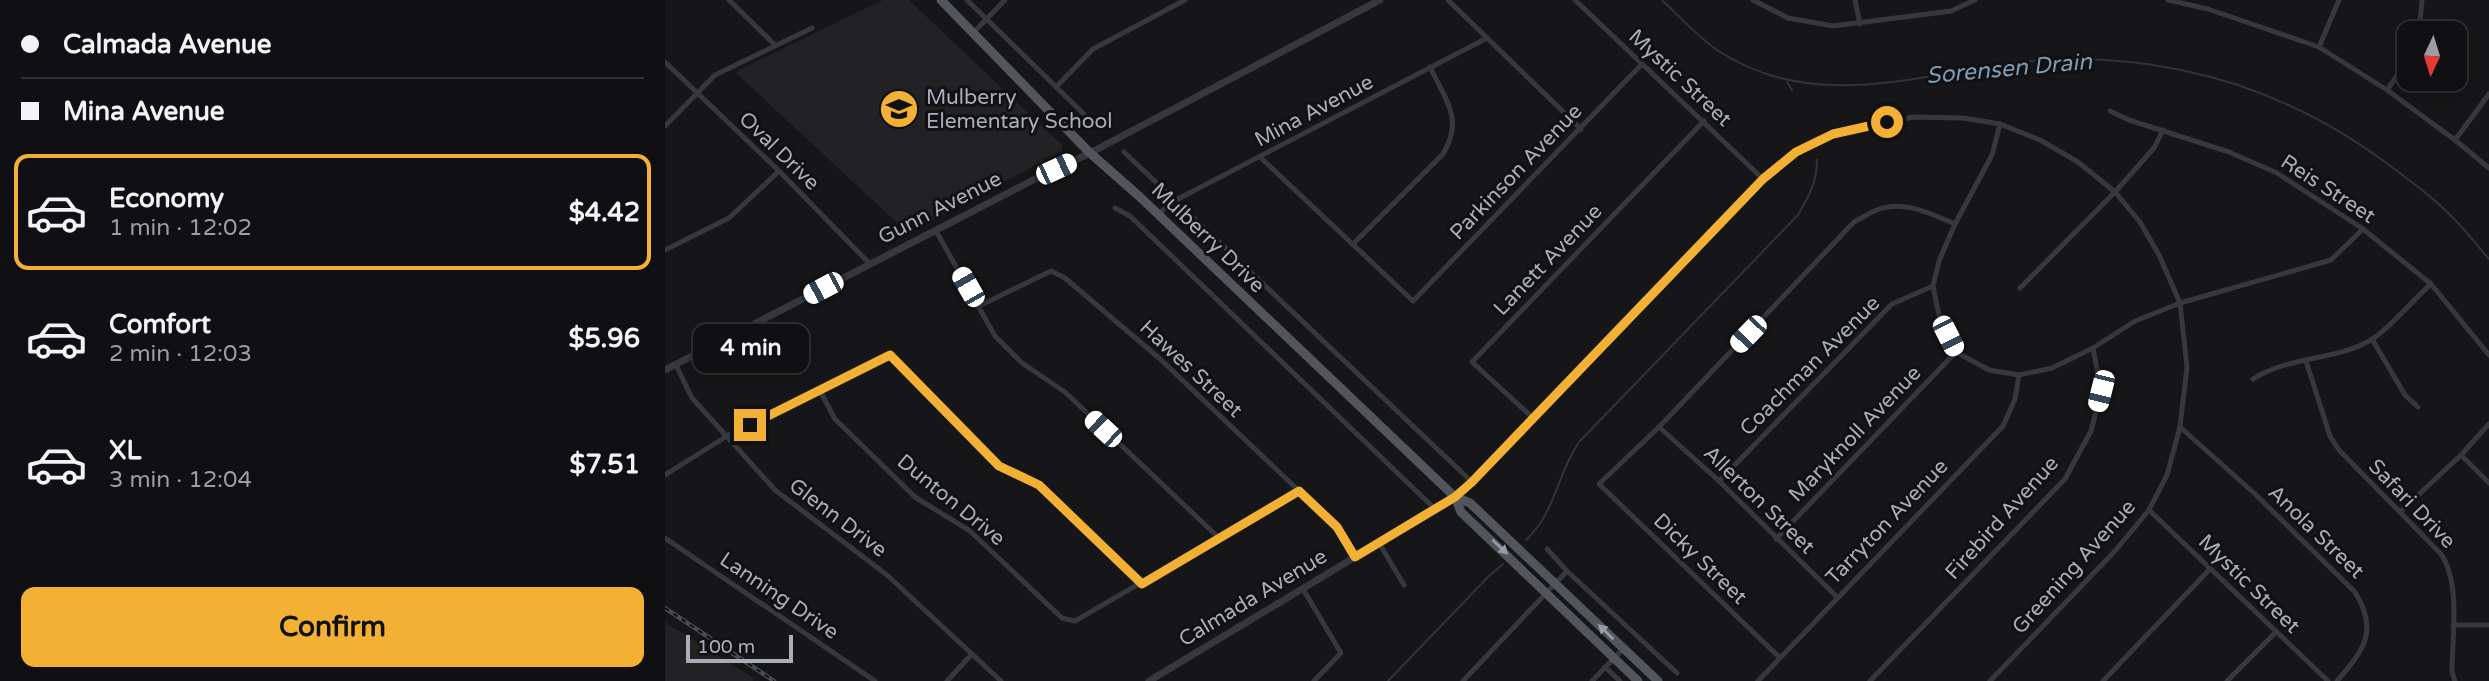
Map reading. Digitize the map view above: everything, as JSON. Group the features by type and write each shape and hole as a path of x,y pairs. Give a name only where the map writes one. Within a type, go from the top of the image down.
{"main road":[{"name":"Mulberry Drive","path":"941,0 1090,153 1158,214 1455,497 1470,503 1658,681"},
{"name":"Mulberry Drive","path":"1455,497 1461,512 1638,681"}],"street":[{"path":"729,0 775,45"},
{"path":"967,0 1094,124"},
{"path":"972,34 1005,0"},
{"path":"1056,87 1093,49 1185,0"},
{"name":"Gunn Avenue","path":"665,370 1090,153 1380,0"},
{"path":"1448,0 1581,129"},
{"name":"Mystic Street","path":"1575,0 1763,179"},
{"path":"1753,0 1789,18 1833,26 1951,11 1975,0"},
{"path":"1855,0 1860,24"},
{"path":"2168,0 2208,9 2319,47 2387,90 2489,168"},
{"path":"2319,47 2339,0"},
{"path":"2420,21 2422,0"},
{"path":"665,126 722,70 813,28"},
{"name":"Mina Avenue","path":"1158,214 1176,200 1487,38"},
{"name":"Oval Drive","path":"665,62 779,171 870,264"},
{"name":"Parkinson Avenue","path":"1353,244 1413,301 1642,64"},
{"path":"1261,158 1353,244 1443,154 1453,138 1453,118 1430,67"},
{"path":"2387,90 2397,76"},
{"path":"2455,140 2489,94"},
{"name":"Reis Street","path":"2109,111 2229,152 2277,173 2363,229 2431,284 2489,355"},
{"name":"Calmada Avenue","path":"1149,681 1455,497 1763,179 1796,152 1833,134 1913,117 1963,118 2000,124 2040,140 2078,162 2115,192"},
{"name":"Lanett Avenue","path":"1533,418 1472,362 1704,121"},
{"path":"2000,124 1992,155 1955,224 1933,286 1940,320 1956,352 1989,370 2019,375 2052,368 2093,348 2135,321 2180,303 2331,260 2363,229"},
{"path":"2020,288 2115,192 2154,148 2163,130"},
{"name":"Mulberry Drive","path":"1124,152 1472,482"},
{"path":"665,250 729,218 779,171"},
{"name":"Greening Avenue","path":"1990,681 2115,551 2149,510 2167,475 2180,427 2187,366 2180,303 2159,255 2140,222 2115,192"},
{"path":"1659,427 1854,222 1880,209 1901,206 1920,210 1955,224"},
{"path":"1115,208 1131,216 1435,509"},
{"path":"936,231 995,336 1022,363 1065,392 1219,538"},
{"name":"Hawes Street","path":"979,306 1051,271 1065,278 1159,358 1337,527 1355,557"},
{"path":"2253,379 2265,371 2339,353 2372,339 2431,284"},
{"name":"Coachman Avenue","path":"1719,481 1892,304 1933,286"},
{"path":"2372,339 2405,395 2418,407"},
{"name":"Firebird Avenue","path":"1870,681 2065,479 2091,431 2101,391 2093,348"},
{"name":"Maryknoll Avenue","path":"1776,538 1956,352"},
{"path":"665,475 727,436 890,355 999,466 1039,485 1142,584 1299,491"},
{"name":"Safari Drive","path":"2306,361 2330,436 2339,450 2447,562 2451,571 2453,592 2452,672 2455,681"},
{"name":"Glenn Drive","path":"676,365 692,398 775,490 887,575 1001,681"},
{"name":"Tarryton Avenue","path":"1758,681 2003,426 2015,399 2019,375"},
{"name":"Dunton Drive","path":"819,390 835,419 915,497 970,531 1062,618 1076,621 1142,584"},
{"path":"2400,512 2461,455 2489,424"},
{"name":"Allerton Street","path":"1659,427 1719,481 1837,597"},
{"name":"Dicky Street","path":"1659,427 1599,484 1779,657"},
{"name":"Anola Street","path":"2180,427 2255,494 2355,592 2365,608 2367,627 2364,647 2337,681"},
{"path":"2461,455 2489,483"},
{"name":"Mystic Street","path":"2149,510 2328,681"},
{"name":"Lanning Drive","path":"665,538 875,681"},
{"path":"1379,543 1403,586"},
{"path":"1547,549 1567,571 1677,673"},
{"path":"2103,681 2210,569"},
{"path":"1463,681 1567,571"},
{"path":"1303,589 1341,653 1314,681"},
{"path":"2453,625 2489,625"},
{"path":"2227,681 2276,632"},
{"path":"1592,681 1623,649"},
{"path":"947,681 972,654"},
{"path":"1605,667 1620,681"}],"shaded area":[{"name":"Mulberry Elementary School","path":"883,0 909,0 1062,145 1062,151 908,233 735,72"},
{"path":"665,622 755,679 665,681"}],"waterway":[{"name":"Sorensen Drain","path":"1662,0 1717,50 1759,71 1802,82 1845,85 1889,82 2023,62 2068,59 2114,60 2158,66 2243,86 2283,102 2360,145 2441,206 2489,259"},
{"path":"1787,82 1792,90"},
{"path":"1526,540 1544,517 1580,441 1798,215 1812,189 1817,160"},
{"path":"1388,681 1503,564"}],"railway":[{"path":"665,608 774,681"}],"place":[{"name":"Mulberry Elementary School","path":"899,109"}],"route":[{"path":"750,425 890,355 999,466 1039,485 1142,584 1299,491 1337,527 1355,557 1455,497 1472,482 1763,179 1796,152 1833,134 1887,122"}]}
